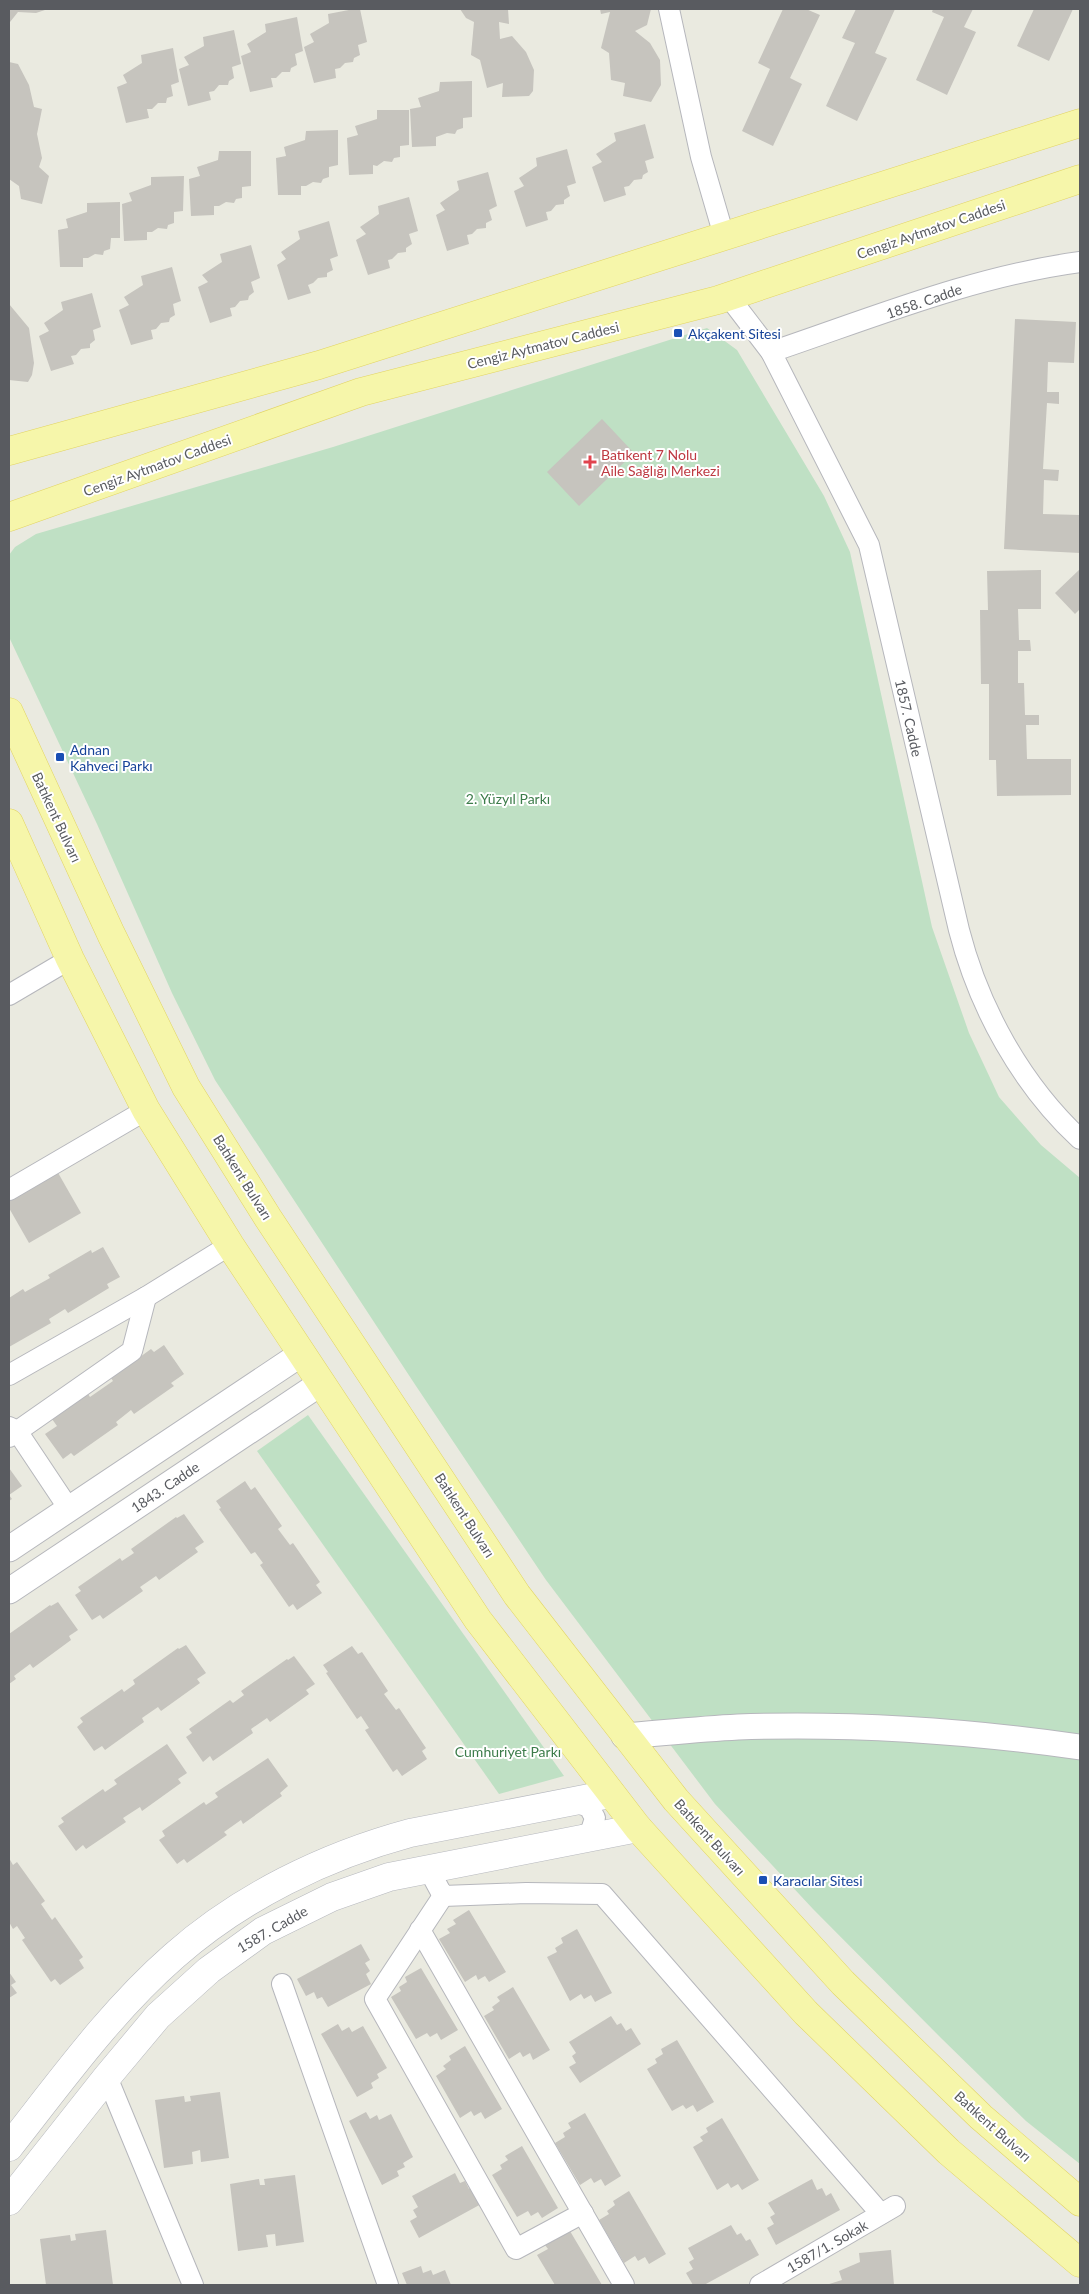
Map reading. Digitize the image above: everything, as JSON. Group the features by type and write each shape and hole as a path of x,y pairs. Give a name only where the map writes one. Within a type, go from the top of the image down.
{"main road":[{"path":"9,451 319,365 1080,123"},
{"name":"Cengiz Aytmatov Caddesi","path":"9,517 361,392 729,296 1080,179"},
{"name":"Batıkent Bulvarı","path":"9,712 111,934 186,1088 268,1218 517,1595 624,1736 676,1800 843,1983 980,2117 1080,2202"},
{"path":"9,823 70,959 146,1110 230,1245 478,1620 638,1828 806,2013 949,2152 1080,2263"},
{"path":"9,2147 112,2018 156,1972 198,1936 246,1903 312,1868 385,1840 410,1833 610,1794"},
{"name":"1587. Cadde","path":"9,2201 158,2016 182,1993 231,1953 263,1931 311,1906 354,1888 390,1877 638,1828"}],"street":[{"path":"669,9 701,157 724,236"},
{"name":"1858. Cadde","path":"771,352 990,279 1037,267 1080,262"},
{"name":"1857. Cadde","path":"729,296 771,352 869,545 959,930 972,973 995,1022 1031,1087 1056,1117 1080,1139"},
{"path":"9,995 70,959"},
{"path":"9,1190 146,1110"},
{"path":"9,1375 146,1298 230,1245"},
{"path":"69,1508 12,1432 132,1351 146,1298"},
{"path":"9,1549 301,1354"},
{"name":"1843. Cadde","path":"9,1591 321,1383"},
{"path":"624,1736 738,1728 813,1726 927,1730 1022,1739 1080,1747"},
{"path":"572,1801 588,1807 595,1818 591,1830 579,1839"},
{"path":"429,1870 443,1896 376,1999 516,2249 583,2213"},
{"name":"1587/1. Sokak","path":"443,1896 526,1893 602,1894 888,2210 760,2285"},
{"path":"420,1930 624,2285"},
{"path":"282,1984 388,2285"},
{"path":"107,2077 194,2285"}],"green space":[{"name":"2. Yüzyıl Parkı","path":"707,328 737,350 824,496 850,552 932,927 969,1033 999,1097 1041,1145 1080,1178 1080,2164 1026,2121 941,2038 813,1909 715,1804 546,1580 215,1080 172,993 97,824 9,637 9,555 15,547 36,534 333,447"},
{"name":"Cumhuriyet Parkı","path":"308,1415 564,1776 499,1794 257,1451"}],"building":[{"path":"9,9 48,9 36,13 18,12 10,22"},
{"path":"360,9 367,42 358,45 360,55 354,58 353,62 345,63 340,68 335,69 336,78 314,83 304,47 314,42 310,34 329,23 328,14"},
{"path":"460,9 508,9 509,24 499,22 500,39 512,36 526,52 534,70 533,91 529,96 502,97 503,83 487,88 480,60 471,55 474,22 466,18"},
{"path":"600,9 651,9 647,25 635,31 650,43 660,60 661,85 651,102 623,96 625,83 611,80 609,53 601,48 610,12 601,14"},
{"path":"783,9 806,9 820,15 790,78 802,84 773,146 742,131 770,69 758,63"},
{"path":"856,9 895,9 875,53 887,58 857,121 826,106 855,43 842,38"},
{"path":"933,9 973,9 964,27 976,32 947,95 916,80 944,17 932,12"},
{"path":"1034,9 1073,9 1049,61 1017,46"},
{"path":"297,17 303,51 295,54 297,65 291,68 290,72 282,72 276,78 271,78 273,87 250,92 241,56 251,52 247,44 266,32 265,24"},
{"path":"234,30 241,64 232,67 234,78 229,81 228,85 219,85 214,91 209,92 211,100 188,106 179,69 189,65 184,57 204,46 203,37"},
{"path":"173,48 179,82 171,85 173,96 167,98 166,103 158,103 152,109 147,109 149,118 126,123 117,87 127,83 123,75 142,63 141,55"},
{"path":"9,62 18,64 29,85 34,107 42,109 37,134 42,158 39,167 49,176 42,204 21,199 19,186 9,179"},
{"path":"472,81 472,117 463,118 463,128 457,130 455,134 447,133 436,137 436,146 412,147 410,109 421,107 418,98 439,91 440,82"},
{"path":"377,110 409,110 409,145 400,146 400,157 394,158 392,162 384,161 377,166 373,165 373,174 349,175 347,138 358,135 355,126 377,119"},
{"path":"645,124 654,158 645,161 648,172 643,175 642,179 634,180 629,186 624,187 626,195 604,202 592,167 602,162 596,154 616,141 614,133"},
{"path":"338,130 338,165 329,167 329,177 323,179 321,183 313,182 306,186 301,186 301,195 278,195 276,158 286,156 284,147 305,140 306,131"},
{"path":"567,149 576,183 567,186 570,196 564,200 564,204 556,205 551,211 546,212 548,220 526,227 514,191 524,186 519,178 537,166 536,158"},
{"path":"219,151 251,151 251,186 242,187 242,198 236,199 234,203 226,202 219,206 214,206 214,215 191,216 189,179 200,176 197,167 218,160"},
{"path":"488,172 497,206 489,210 492,220 486,223 486,228 477,229 472,234 467,235 469,244 447,251 436,215 445,210 440,203 459,190 457,181"},
{"path":"184,176 183,211 174,212 174,223 168,225 167,229 158,228 152,232 147,232 147,240 124,241 122,204 132,201 129,193 151,185 151,177"},
{"path":"409,197 418,231 409,234 412,244 406,248 406,252 398,253 388,260 390,268 368,275 356,240 366,234 360,227 379,214 378,206"},
{"path":"120,202 120,238 111,238 110,249 104,251 103,255 95,254 88,258 83,258 83,267 60,267 58,230 68,228 66,219 87,212 87,203"},
{"path":"329,221 338,256 330,259 333,270 327,273 327,277 318,278 308,285 311,293 288,300 277,265 286,259 281,252 300,239 298,231"},
{"path":"251,245 260,278 251,282 254,292 249,296 248,300 240,301 235,307 230,308 232,316 210,323 198,287 208,282 202,275 222,262 220,254"},
{"path":"172,267 181,301 173,304 175,315 170,318 169,322 161,323 156,329 151,330 153,339 131,345 119,310 129,305 124,297 143,285 141,276"},
{"path":"92,293 101,327 93,330 95,340 90,344 90,348 81,349 76,355 71,356 74,364 51,371 39,336 49,331 44,323 63,310 61,302"},
{"path":"9,304 29,328 34,363 32,375 28,382 9,380"},
{"path":"1015,319 1076,322 1074,363 1048,362 1047,392 1059,392 1059,404 1047,403 1043,469 1059,470 1058,481 1044,480 1043,514 1080,515 1080,553 1004,549"},
{"name":"Batıkent 7 Nolu Aile Sağlığı Merkezi","path":"602,419 634,453 579,506 547,472"},
{"path":"1080,569 1080,609 1075,614 1055,593"},
{"path":"1041,570 1041,609 1018,609 1019,640 1030,640 1031,651 1018,651 1018,683 1024,683 1025,715 1039,715 1039,725 1026,725 1027,759 1071,759 1071,795 997,796 996,760 989,760 989,684 981,684 980,610 988,610 987,571"},
{"path":"57,1171 81,1213 29,1243 9,1208 9,1198"},
{"path":"103,1247 120,1277 107,1284 109,1288 68,1313 65,1309 49,1319 51,1323 9,1347 9,1298 23,1289 25,1292 50,1278 48,1275 91,1250 92,1253"},
{"path":"164,1345 184,1374 171,1383 174,1386 134,1414 131,1410 116,1422 118,1425 74,1456 71,1453 63,1459 45,1434 57,1426 52,1419 88,1394 90,1397 113,1381 111,1378 151,1349 154,1352"},
{"path":"9,1468 22,1486 9,1495"},
{"path":"245,1481 251,1490 255,1487 282,1526 278,1529 290,1545 293,1543 320,1582 316,1585 322,1593 297,1610 293,1604 289,1607 260,1565 263,1563 255,1552 251,1554 219,1509 221,1508 216,1501"},
{"path":"184,1514 204,1542 195,1548 198,1552 159,1580 156,1576 140,1587 143,1591 103,1619 100,1615 92,1620 75,1595 81,1591 78,1587 120,1558 122,1561 134,1553 131,1549 176,1517"},
{"path":"58,1602 78,1630 69,1636 71,1640 33,1668 30,1664 14,1676 16,1679 9,1684 9,1634 50,1605"},
{"path":"186,1645 206,1673 197,1679 200,1683 161,1711 158,1707 142,1718 144,1722 105,1750 102,1746 94,1751 77,1727 83,1722 80,1718 122,1689 124,1692 135,1684 133,1680 178,1648"},
{"path":"352,1646 358,1654 362,1652 388,1691 384,1694 396,1710 399,1708 426,1748 422,1751 427,1759 402,1776 397,1769 393,1772 365,1730 369,1728 361,1716 357,1719 326,1673 328,1672 323,1665"},
{"path":"294,1656 315,1684 306,1690 309,1694 270,1722 267,1718 251,1729 253,1733 213,1761 210,1756 203,1762 186,1737 192,1733 189,1729 230,1700 233,1703 244,1695 241,1691"},
{"path":"167,1744 187,1773 178,1779 181,1783 142,1811 140,1807 123,1818 126,1822 86,1849 83,1845 76,1851 58,1826 64,1822 61,1818 103,1789 105,1792 117,1784 114,1780"},
{"path":"268,1758 288,1786 280,1793 282,1796 243,1824 241,1820 224,1832 227,1835 187,1863 184,1859 177,1864 159,1840 165,1836 162,1831 204,1802 206,1805 218,1797 215,1793"},
{"path":"9,1858 13,1865 17,1862 45,1901 41,1904 52,1920 55,1917 83,1957 79,1960 84,1968 60,1985 55,1979 51,1982 22,1940 25,1938 17,1926 13,1929 9,1922"},
{"path":"469,1910 506,1972 489,1982 485,1976 478,1980 476,1975 465,1982 439,1939 450,1933 447,1929 456,1924 453,1920"},
{"path":"577,1929 612,1993 595,2002 591,1995 584,1999 581,1994 570,2001 547,1957 557,1952 555,1948 563,1943 561,1938"},
{"path":"361,1944 370,1960 365,1963 370,1971 366,1974 371,1984 328,2007 322,1997 317,1999 314,1992 306,1996 297,1979"},
{"path":"421,1968 458,2030 441,2040 437,2033 430,2037 427,2033 416,2039 391,1997 401,1991 399,1987 407,1982 405,1977"},
{"path":"9,1972 16,1982 11,1985 17,1993 9,1998"},
{"path":"513,1987 550,2050 533,2060 530,2053 523,2057 520,2052 509,2059 484,2016 494,2010 492,2007 500,2001 497,1997"},
{"path":"611,2016 617,2025 621,2023 626,2031 631,2028 641,2044 580,2083 569,2067 576,2063 572,2056 576,2053 569,2042"},
{"path":"338,2024 342,2031 349,2027 352,2032 363,2026 387,2068 377,2074 379,2078 371,2083 373,2088 357,2097 321,2034"},
{"path":"677,2040 714,2102 697,2112 693,2105 686,2109 683,2105 672,2111 647,2069 657,2063 655,2059 663,2054 661,2049"},
{"path":"465,2046 502,2109 485,2119 481,2112 474,2116 471,2111 460,2118 436,2076 446,2069 443,2066 451,2060 449,2056"},
{"path":"220,2092 229,2158 201,2162 200,2150 192,2152 193,2164 164,2168 155,2100 184,2096 185,2102 191,2101 190,2096"},
{"path":"366,2112 370,2119 377,2115 379,2120 391,2114 413,2157 403,2163 405,2167 397,2171 399,2176 382,2185 349,2121"},
{"path":"585,2113 621,2176 605,2186 601,2179 594,2183 591,2178 580,2185 555,2143 565,2137 563,2133 571,2128 568,2123"},
{"path":"722,2118 759,2180 742,2190 738,2184 731,2188 728,2183 717,2190 693,2147 703,2141 700,2137 708,2132 706,2128"},
{"path":"522,2146 558,2208 542,2218 538,2212 531,2216 528,2211 517,2217 492,2175 502,2169 500,2165 508,2160 505,2156"},
{"path":"455,2173 460,2183 465,2181 469,2189 474,2186 483,2203 419,2238 410,2221 417,2217 413,2210 418,2207 412,2196"},
{"path":"295,2175 304,2242 276,2246 275,2234 266,2235 268,2247 238,2251 230,2184 259,2179 260,2185 265,2185 264,2179"},
{"path":"812,2179 817,2190 822,2188 826,2196 831,2193 840,2210 776,2245 767,2228 774,2224 770,2217 775,2214 768,2203"},
{"path":"629,2191 666,2254 649,2264 645,2257 638,2261 635,2256 624,2263 599,2220 609,2214 607,2211 615,2205 613,2201"},
{"path":"731,2225 737,2235 741,2233 746,2241 750,2239 759,2255 704,2285 693,2285 686,2273 693,2269 689,2262 694,2259 688,2248"},
{"path":"567,2226 602,2285 555,2285 537,2255 548,2249 545,2245 554,2240 551,2235"},
{"path":"106,2230 113,2285 46,2285 40,2239 70,2235 71,2241 76,2240 75,2234"},
{"path":"891,2250 894,2285 826,2285 842,2280 839,2271 860,2262 859,2253"},
{"path":"421,2266 423,2273 431,2270 433,2275 445,2270 451,2285 407,2285 402,2273"}],"place":[{"name":"Akçakent Sitesi","path":"678,333"},
{"name":"Batıkent 7 Nolu Aile Sağlığı Merkezi","path":"590,462"},
{"name":"Adnan Kahveci Parkı","path":"60,757"},
{"name":"Karacılar Sitesi","path":"763,1880"}]}
